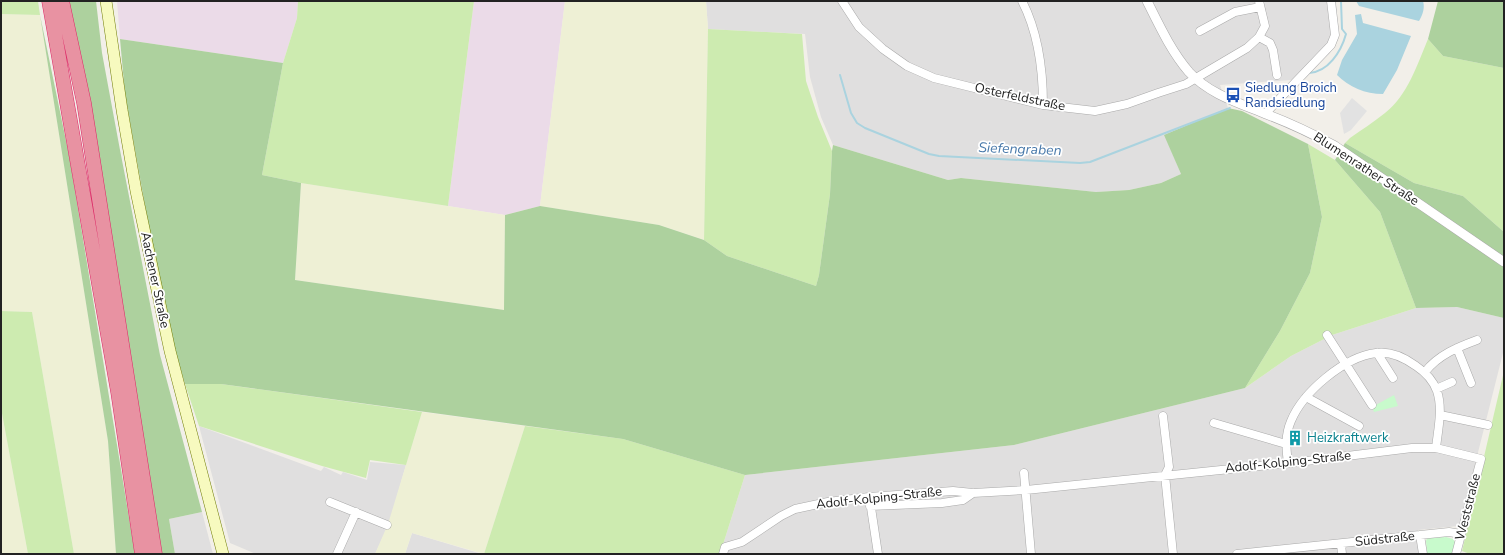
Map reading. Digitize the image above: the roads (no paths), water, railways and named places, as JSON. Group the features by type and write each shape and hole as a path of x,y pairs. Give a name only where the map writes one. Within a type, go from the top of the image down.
{"highway":[{"path":"49,1 118,392 142,554"},
{"path":"62,1 84,103 155,554"}],"main road":[{"name":"Aachener Straße","path":"106,1 136,190 170,351 223,554"}],"street":[{"name":"Osterfeldstraße","path":"842,1 859,27 882,49 907,66 934,78 1043,105 1094,112 1128,104 1158,92 1186,84 1247,48 1259,37"},
{"path":"1022,1 1034,33 1043,81 1043,105"},
{"name":"Blumenrather Straße","path":"1147,1 1176,55 1196,78 1224,97 1308,131 1335,146 1504,262"},
{"path":"1266,114 1331,45 1335,35 1331,1"},
{"path":"1200,31 1235,12 1260,4 1265,26 1259,37 1270,43 1273,50 1277,76"},
{"path":"1327,335 1372,405"},
{"path":"1425,372 1429,366 1445,354 1477,340"},
{"path":"1457,348 1471,383"},
{"path":"1376,353 1393,378"},
{"path":"1288,463 1286,444 1287,434 1291,421 1306,397 1323,381 1346,365 1359,358 1376,353 1394,355 1409,361 1425,372 1436,388 1440,415 1436,448"},
{"path":"1436,388 1452,382"},
{"path":"1306,397 1359,426"},
{"path":"1440,415 1488,425"},
{"path":"1162,416 1169,467 1165,475 1173,554"},
{"path":"1214,423 1286,444"},
{"name":"Adolf-Kolping-Straße","path":"724,551 742,542 780,516 795,509 828,502 869,497 953,491 973,493 1026,490 1288,463 1412,448 1436,448 1480,460"},
{"name":"Weststraße","path":"1456,554 1480,460"},
{"path":"1024,473 1031,554"},
{"name":"Adolf-Kolping-Straße","path":"870,506 942,503 963,500 973,493"},
{"path":"869,497 878,554"},
{"path":"330,502 387,525"},
{"path":"338,554 356,512"},
{"name":"Südstraße","path":"1237,554 1262,553 1449,532 1461,534"},
{"path":"1420,535 1423,554"},
{"path":"1341,544 1342,554"}],"water":[{"path":"1356,1 1423,1 1424,9 1419,21 1359,6"},
{"path":"1361,14 1363,23 1411,36 1397,70 1383,94 1370,93 1358,89 1337,75 1342,60 1357,34 1355,15"}],"waterway":[{"name":"Siefengraben","path":"1309,73 1316,72 1328,65 1341,48 1346,34 1342,29 1341,1"},
{"name":"Siefengraben","path":"840,75 851,113 857,123 865,128 929,154 939,156 1080,163 1090,162 1230,108"}],"place":[{"name":"Siedlung Broich Randsiedlung","path":"1233,95"},
{"name":"Heizkraftwerk","path":"1295,438"}]}
